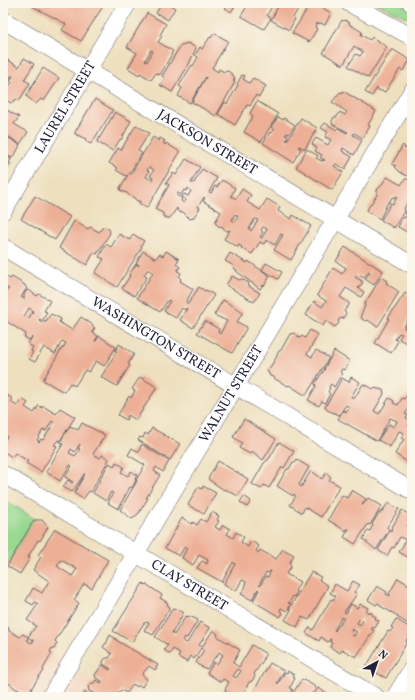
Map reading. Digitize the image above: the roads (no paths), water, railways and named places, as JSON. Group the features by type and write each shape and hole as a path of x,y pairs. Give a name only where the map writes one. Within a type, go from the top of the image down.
{"street":[{"name":"LAUREL STREET","path":"3,211 128,3"},
{"path":"349,3 412,37"},
{"name":"JACKSON STREET","path":"3,20 412,265"},
{"name":"WALNUT STREET","path":"50,697 412,91"},
{"name":"WASHINGTON STREET","path":"3,247 412,491"},
{"name":"CLAY STREET","path":"3,474 376,697"},
{"path":"395,697 412,669"}]}
